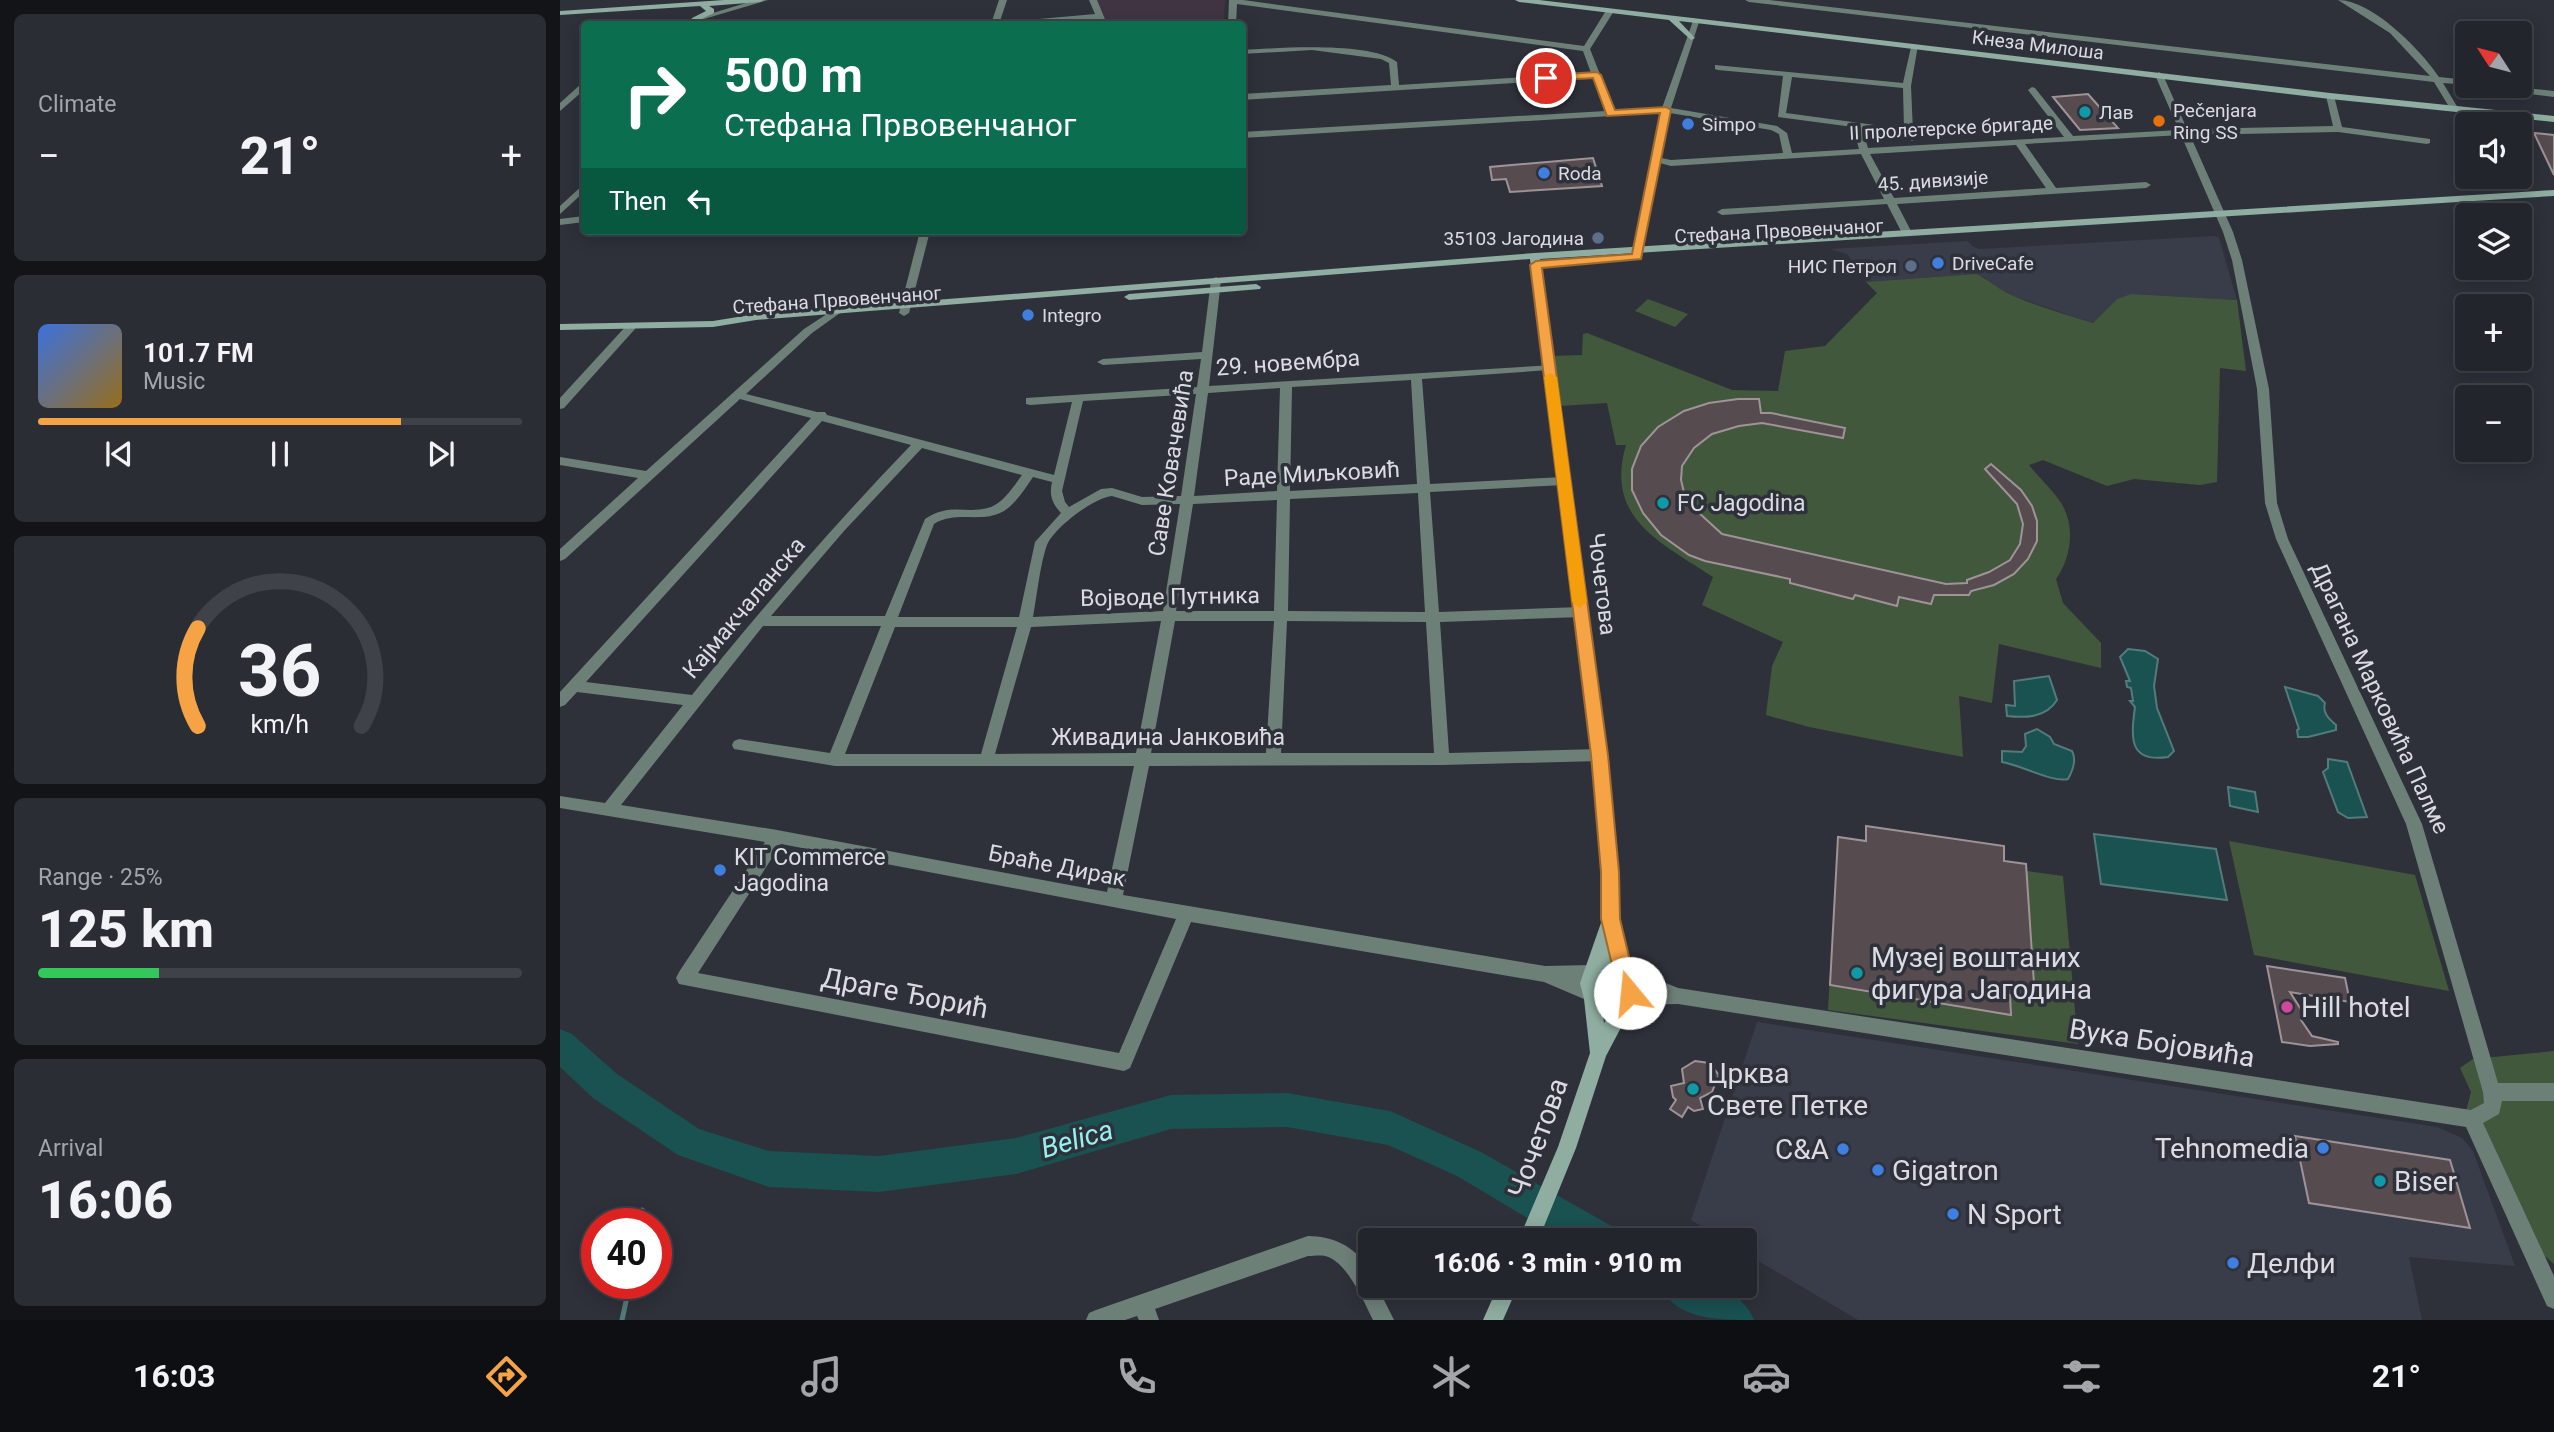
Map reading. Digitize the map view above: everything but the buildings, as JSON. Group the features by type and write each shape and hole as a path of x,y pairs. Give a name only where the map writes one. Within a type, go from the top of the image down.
{"street":[{"path":"560,13 762,0"},
{"path":"691,21 762,0"},
{"path":"996,21 1003,0"},
{"path":"1078,21 1102,20 1093,0"},
{"name":"Кнеза Милоша","path":"1519,0 2330,96 2554,119"},
{"path":"2342,0 2380,20 2404,41 2438,79 2454,108"},
{"path":"1232,21 1233,1 1586,49"},
{"path":"1750,1 2455,81"},
{"path":"695,20 710,11 703,5"},
{"path":"1586,49 1610,11"},
{"path":"718,21 721,13"},
{"path":"1671,18 1691,38"},
{"path":"1637,253 1666,110 1697,21"},
{"path":"1915,47 1907,86 1909,132 1916,148"},
{"path":"1246,52 1312,48 1383,57 1393,62 1395,87"},
{"path":"1586,49 1611,113"},
{"path":"1718,67 1907,86"},
{"path":"1788,74 1781,115 1909,132"},
{"path":"1246,97 1597,75"},
{"name":"Драгана Марковића Палме","path":"2159,75 2221,216 2237,260 2263,389 2271,503 2282,540 2414,824 2493,1092"},
{"path":"560,108 581,89"},
{"path":"2032,90 2071,139"},
{"path":"2532,91 2554,94"},
{"path":"2330,96 2338,129"},
{"path":"1246,135 1666,110 1774,128 1783,133 1788,156"},
{"path":"1857,125 1864,151 1907,233"},
{"name":"II пролетерске бригаде","path":"1657,160 1671,163 2184,132 2338,129 2427,141"},
{"path":"2019,142 2053,191"},
{"name":"45. дивизије","path":"1723,212 2146,185"},
{"path":"561,210 581,190"},
{"name":"Стефана Првовенчаног","path":"1637,253 1827,247 1956,234 2554,192"},
{"name":"Стефана Првовенчаног","path":"2221,216 2554,199"},
{"path":"561,210 581,209"},
{"path":"560,222 581,219"},
{"name":"Стефана Првовенчаног","path":"713,324 836,311 905,309 1907,233 1956,234"},
{"path":"905,309 924,235"},
{"name":"Чочетова","path":"1533,1228 1558,1170 1598,1054 1632,984 1610,919 1610,872 1599,755 1535,261"},
{"name":"Саве Ковачевића","path":"1114,899 1144,760 1188,500 1205,390 1216,285"},
{"name":"Стефана Првовенчаног","path":"713,324 752,326 820,322 905,309"},
{"path":"560,556 737,395 836,311"},
{"path":"560,327 713,324"},
{"path":"560,405 631,327"},
{"path":"1102,362 1208,355"},
{"name":"29. новембра","path":"1030,401 1549,368"},
{"path":"1416,375 1442,759"},
{"path":"1273,758 1281,615 1286,384"},
{"path":"737,395 821,415 1059,480"},
{"path":"1068,513 1059,503 1056,491 1079,398"},
{"path":"560,701 821,415"},
{"name":"Кајмакчаланска","path":"608,810 760,621 839,528 921,442"},
{"path":"560,461 650,476"},
{"path":"835,760 929,522 941,514 994,510 1003,505 1030,473"},
{"name":"Раде Миљковић","path":"986,761 1025,622 1041,542 1068,513 1101,494 1112,492 1142,501 1188,500 1564,481"},
{"name":"Војводе Путника","path":"760,621 1025,622 1167,616 1434,617 1581,612"},
{"path":"574,687 695,701"},
{"name":"Живадина Јанковића","path":"739,744 835,760 1442,759 1599,755"},
{"name":"Браће Дирак","path":"560,802 777,837 1186,914 1545,974 1594,971"},
{"name":"Драге Ђорић","path":"777,837 685,978 1124,1062 1186,914"},
{"name":"Чочетова","path":"1598,1054 1588,981 1594,971 1610,919"},
{"path":"1594,971 1609,965 1626,972"},
{"name":"Вука Бојовића","path":"1626,972 1678,996"},
{"name":"Браће Дирак","path":"1545,974 1592,996"},
{"path":"1592,996 1608,1005 1626,999"},
{"name":"Вука Бојовића","path":"1626,999 1678,996 2472,1119"},
{"path":"2554,1092 2493,1092 2493,1108 2472,1119 2554,1299"},
{"path":"1096,1320 1146,1312 1308,1246 1328,1246 1341,1253 1353,1265 1384,1320"},
{"path":"1493,1320 1503,1298"}],"shaded area":[{"path":"1097,0 1225,0 1224,21 1106,21"},
{"path":"2215,236 2219,238 2237,300 2131,294 2117,299 2093,323 2016,297 1994,287 1976,274 1866,282 1847,254 1830,249 1968,241 1979,249"},
{"path":"1976,274 2004,292 2093,323 2117,299 2131,294 2237,300 2246,371 2220,368 2217,482 2200,485 2134,479 2107,486 2043,460 2029,465 2059,500 2068,519 2070,540 2066,561 2056,579 2063,603 2101,643 2101,668 1999,644 1992,703 1959,696 1963,757 1809,727 1766,715 1772,666 1783,642 1702,605 1713,577 1657,540 1630,510 1623,492 1621,471 1626,445 1616,445 1607,403 1560,406 1552,356 1582,355 1583,334 1587,333 1732,390 1778,391 1785,351 1825,346 1877,293 1866,282"},
{"path":"1648,299 1688,314 1675,327 1635,311"},
{"path":"2128,649 2145,651 2158,659 2154,686 2157,708 2174,751 2168,757 2145,756 2135,746 2135,707 2130,701 2133,701 2131,688 2127,687 2126,681 2130,681 2120,657"},
{"path":"2049,676 2057,700 2052,706 2035,716 2007,716 2006,705 2015,706 2014,681"},
{"path":"2285,687 2318,696 2325,703 2325,713 2336,725 2336,730 2298,737 2299,729"},
{"path":"2037,729 2050,737 2054,744 2072,751 2074,765 2068,779 2054,778 2002,762 2002,751 2022,752 2026,746 2025,734"},
{"path":"2328,759 2347,762 2367,817 2348,818 2338,812 2323,772 2328,768"},
{"path":"2228,787 2255,792 2258,812 2230,806"},
{"path":"1866,826 2004,846 2005,861 2026,864 2027,871 2063,876 2078,1044 1828,1010 1838,837 1866,841"},
{"path":"2094,834 2216,849 2227,900 2101,884"},
{"path":"2229,841 2415,875 2449,991 2254,955"},
{"path":"1757,1022 2437,1127 2462,1138 2473,1151 2515,1266 2409,1257 2422,1320 1858,1320 1757,1260 1757,1228 1704,1228 1691,1220"},
{"path":"2554,1051 2554,1264 2526,1240 2466,1111 2471,1092 2460,1068 2473,1059"}],"waterway":[{"name":"Belica","path":"560,1045 605,1086 690,1143 769,1169 879,1174 1016,1156 1171,1112 1287,1110 1390,1128 1469,1164 1580,1228"},
{"name":"Belica","path":"1699,1298 1735,1320"},
{"path":"622,1320 627,1299"}],"slow traffic":[{"path":"1550,377 1579,602"}],"place":[{"name":"Лав","path":"2085,112"},
{"name":"Pečenjara Ring SS","path":"2159,121"},
{"name":"Simpo","path":"1688,124"},
{"name":"Roda","path":"1544,173"},
{"name":"35103 Јагодина","path":"1598,238"},
{"name":"DriveCafe","path":"1938,263"},
{"name":"НИС Петрол","path":"1911,266"},
{"name":"Integro","path":"1028,315"},
{"name":"FC Jagodina","path":"1663,503"},
{"name":"KIT Commerce Jagodina","path":"720,870"},
{"name":"Музеј воштаних фигура Јагодина","path":"1857,973"},
{"name":"Hill hotel","path":"2287,1007"},
{"name":"Црква Свете Петке","path":"1693,1089"},
{"name":"Tehnomedia","path":"2323,1148"},
{"name":"C&A","path":"1843,1149"},
{"name":"Gigatron","path":"1878,1170"},
{"name":"Biser","path":"2380,1181"},
{"name":"N Sport","path":"1953,1214"},
{"name":"Делфи","path":"2233,1263"}],"route":[{"path":"1546,78 1597,75 1611,113 1666,110 1637,257 1536,265 1599,755 1610,872 1610,919 1623,969 1631,980 1630,993"}]}
